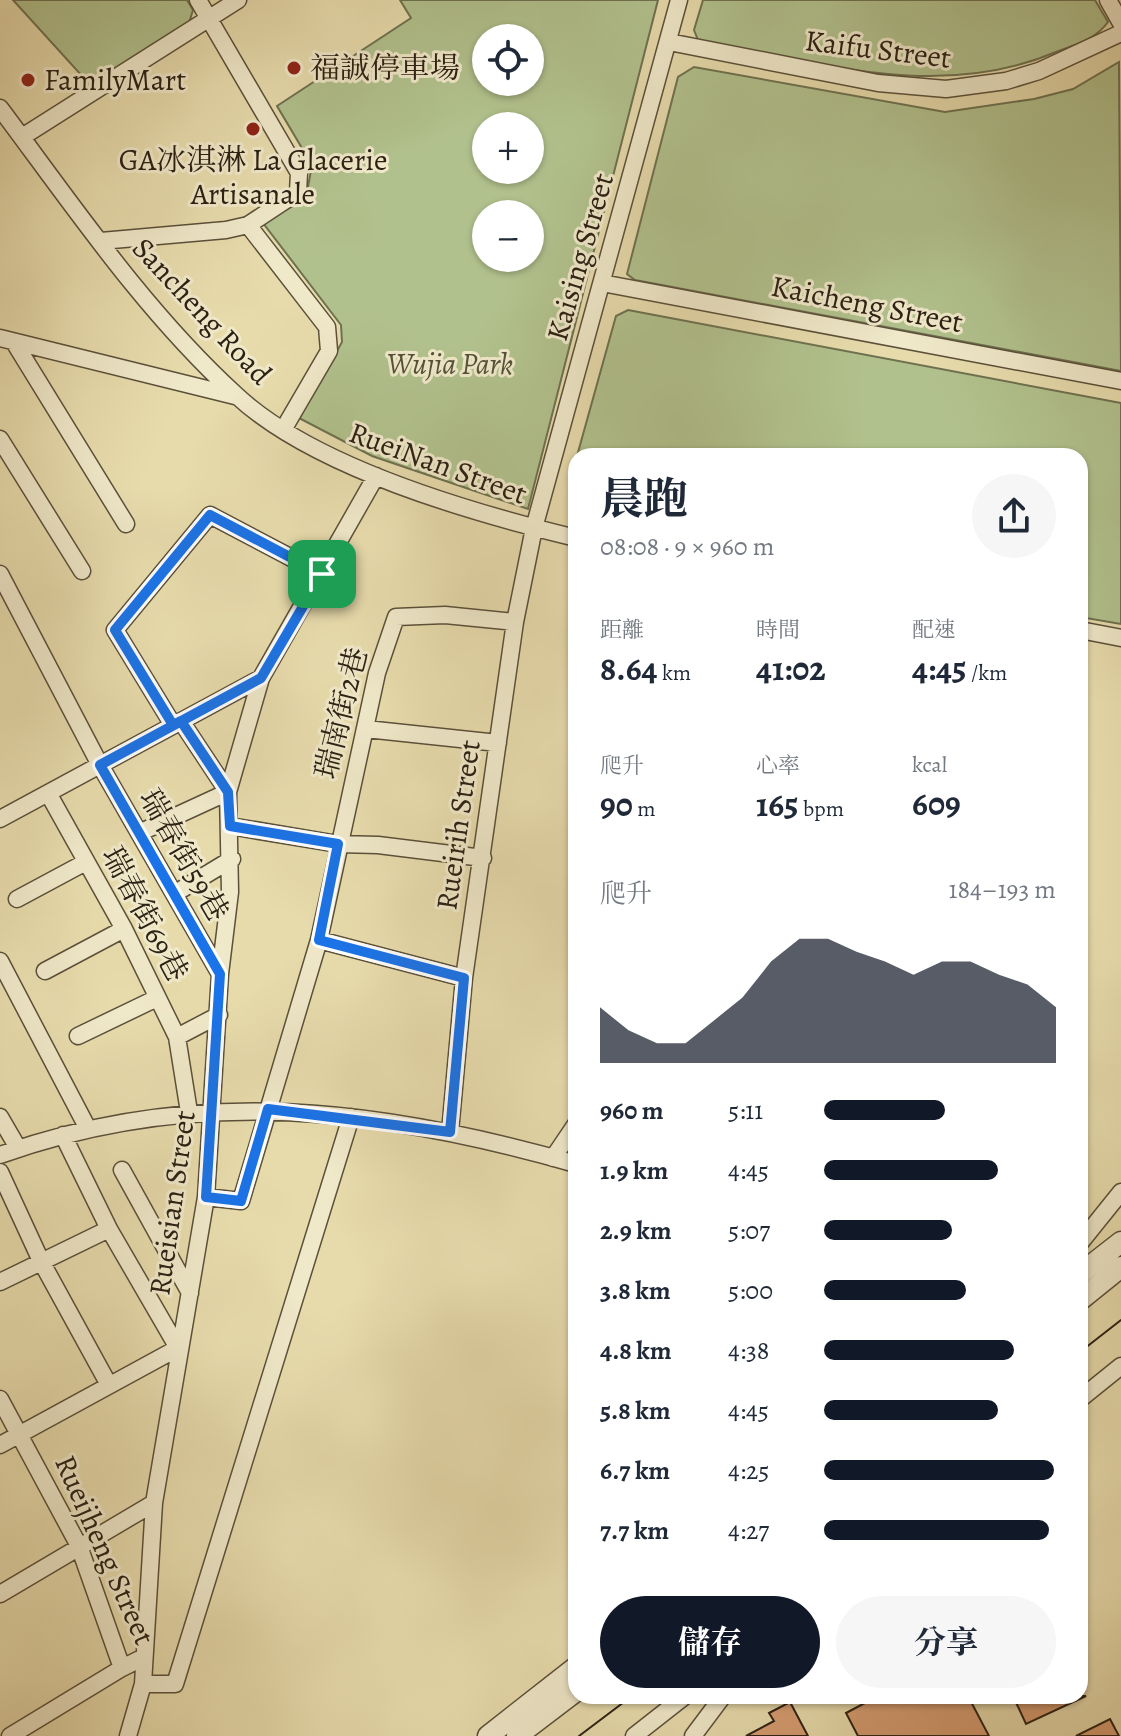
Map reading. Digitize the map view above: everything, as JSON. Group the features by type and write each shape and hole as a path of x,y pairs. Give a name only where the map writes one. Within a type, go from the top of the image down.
{"street":[{"path":"101,241 248,225 298,192 299,173 198,0"},
{"path":"22,137 238,0"},
{"name":"Kaising Street","path":"534,528 679,0"},
{"path":"1108,0 1121,23"},
{"name":"Kaifu Street","path":"669,42 878,83 946,89 1006,81 1039,71 1121,33"},
{"name":"Sancheng Road","path":"0,108 145,299 237,396 283,430"},
{"path":"248,225 327,327 329,351 283,430"},
{"name":"Kaicheng Street","path":"602,283 1121,381"},
{"path":"4,339 237,396"},
{"path":"4,339 126,524"},
{"name":"RueiNan Street","path":"283,430 376,476 534,528 568,536"},
{"path":"0,439 82,571"},
{"name":"Rueisian Street","path":"128,1736 143,1684 154,1503 206,1197 214,1112 220,974 232,859 228,792 261,678 376,476"},
{"path":"139,833 228,792 115,630 210,515 322,574"},
{"name":"Rueirih Street","path":"450,1132 464,978 515,622 534,528"},
{"name":"瑞春街59巷","path":"0,574 100,765 220,974"},
{"name":"瑞南街2巷","path":"206,1197 241,1201 319,940 377,673 396,617 445,615 515,622"},
{"path":"1088,632 1121,638"},
{"path":"0,819 261,678"},
{"path":"366,729 498,743"},
{"name":"瑞春街69巷","path":"48,793 124,929 177,1037 189,1112"},
{"path":"230,826 338,844 378,845 483,858"},
{"path":"174,894 232,859"},
{"path":"17,899 86,862"},
{"path":"45,971 124,929"},
{"path":"319,940 464,978"},
{"path":"0,961 87,1127"},
{"path":"78,1036 157,998"},
{"path":"177,1037 219,1015"},
{"path":"0,1155 87,1127 189,1112 268,1109 351,1117 450,1132 568,1162"},
{"path":"0,1117 18,1148"},
{"path":"143,1684 175,1684 351,1117"},
{"path":"0,1445 178,1348 109,1229 63,1135"},
{"path":"553,1158 568,1136"},
{"path":"122,1170 190,1293"},
{"path":"0,1172 41,1261 109,1385"},
{"path":"1088,1233 1121,1192"},
{"path":"0,1282 109,1229"},
{"path":"1088,1268 1121,1242"},
{"path":"1088,1294 1121,1267"},
{"path":"1088,1393 1121,1366"},
{"name":"Rueijheng Street","path":"0,1399 79,1546 122,1668 144,1657"},
{"path":"0,1594 154,1503"},
{"path":"10,1736 122,1668"},
{"path":"488,1736 568,1673"},
{"path":"517,1736 568,1697"},
{"path":"634,1736 675,1704"},
{"path":"693,1736 717,1704"}],"green space":[{"path":"13,0 187,0 193,10 189,23 92,87"},
{"name":"Wujia Park","path":"400,0 658,0 528,509 372,456 299,418 342,342 341,325 263,223 306,198 312,165 277,106 411,18"},
{"path":"703,0 1095,0 1108,22 1085,41 1012,67 967,74 923,76 833,67 698,40 694,30"},
{"path":"1119,62 1121,371 635,280 627,274 678,77 694,67 945,112 1034,99 1073,89"},
{"path":"628,310 1121,403 1121,624 1088,618 1088,448 579,448 616,316"}],"building":[{"path":"791,1704 808,1736 746,1736 774,1721 769,1713"},
{"path":"863,1704 972,1704 989,1736 858,1736 846,1713"},
{"path":"1017,1704 1069,1704 1026,1724"},
{"path":"1110,1719 1119,1736 1076,1736"}],"tram line":[{"path":"1088,1346 1121,1320"},
{"path":"579,1736 621,1704"}],"place":[{"name":"福誠停車場","path":"294,68"},
{"name":"FamilyMart","path":"28,80"},
{"name":"GA冰淇淋 La Glacerie Artisanale","path":"253,129"}],"route":[{"path":"322,574 210,515 115,630 173,725 181,721 228,792 230,826 338,844 319,940 464,978 450,1132 351,1117 268,1109 241,1201 206,1197 214,1112 220,974 100,765 181,721 261,678 322,574"}]}
